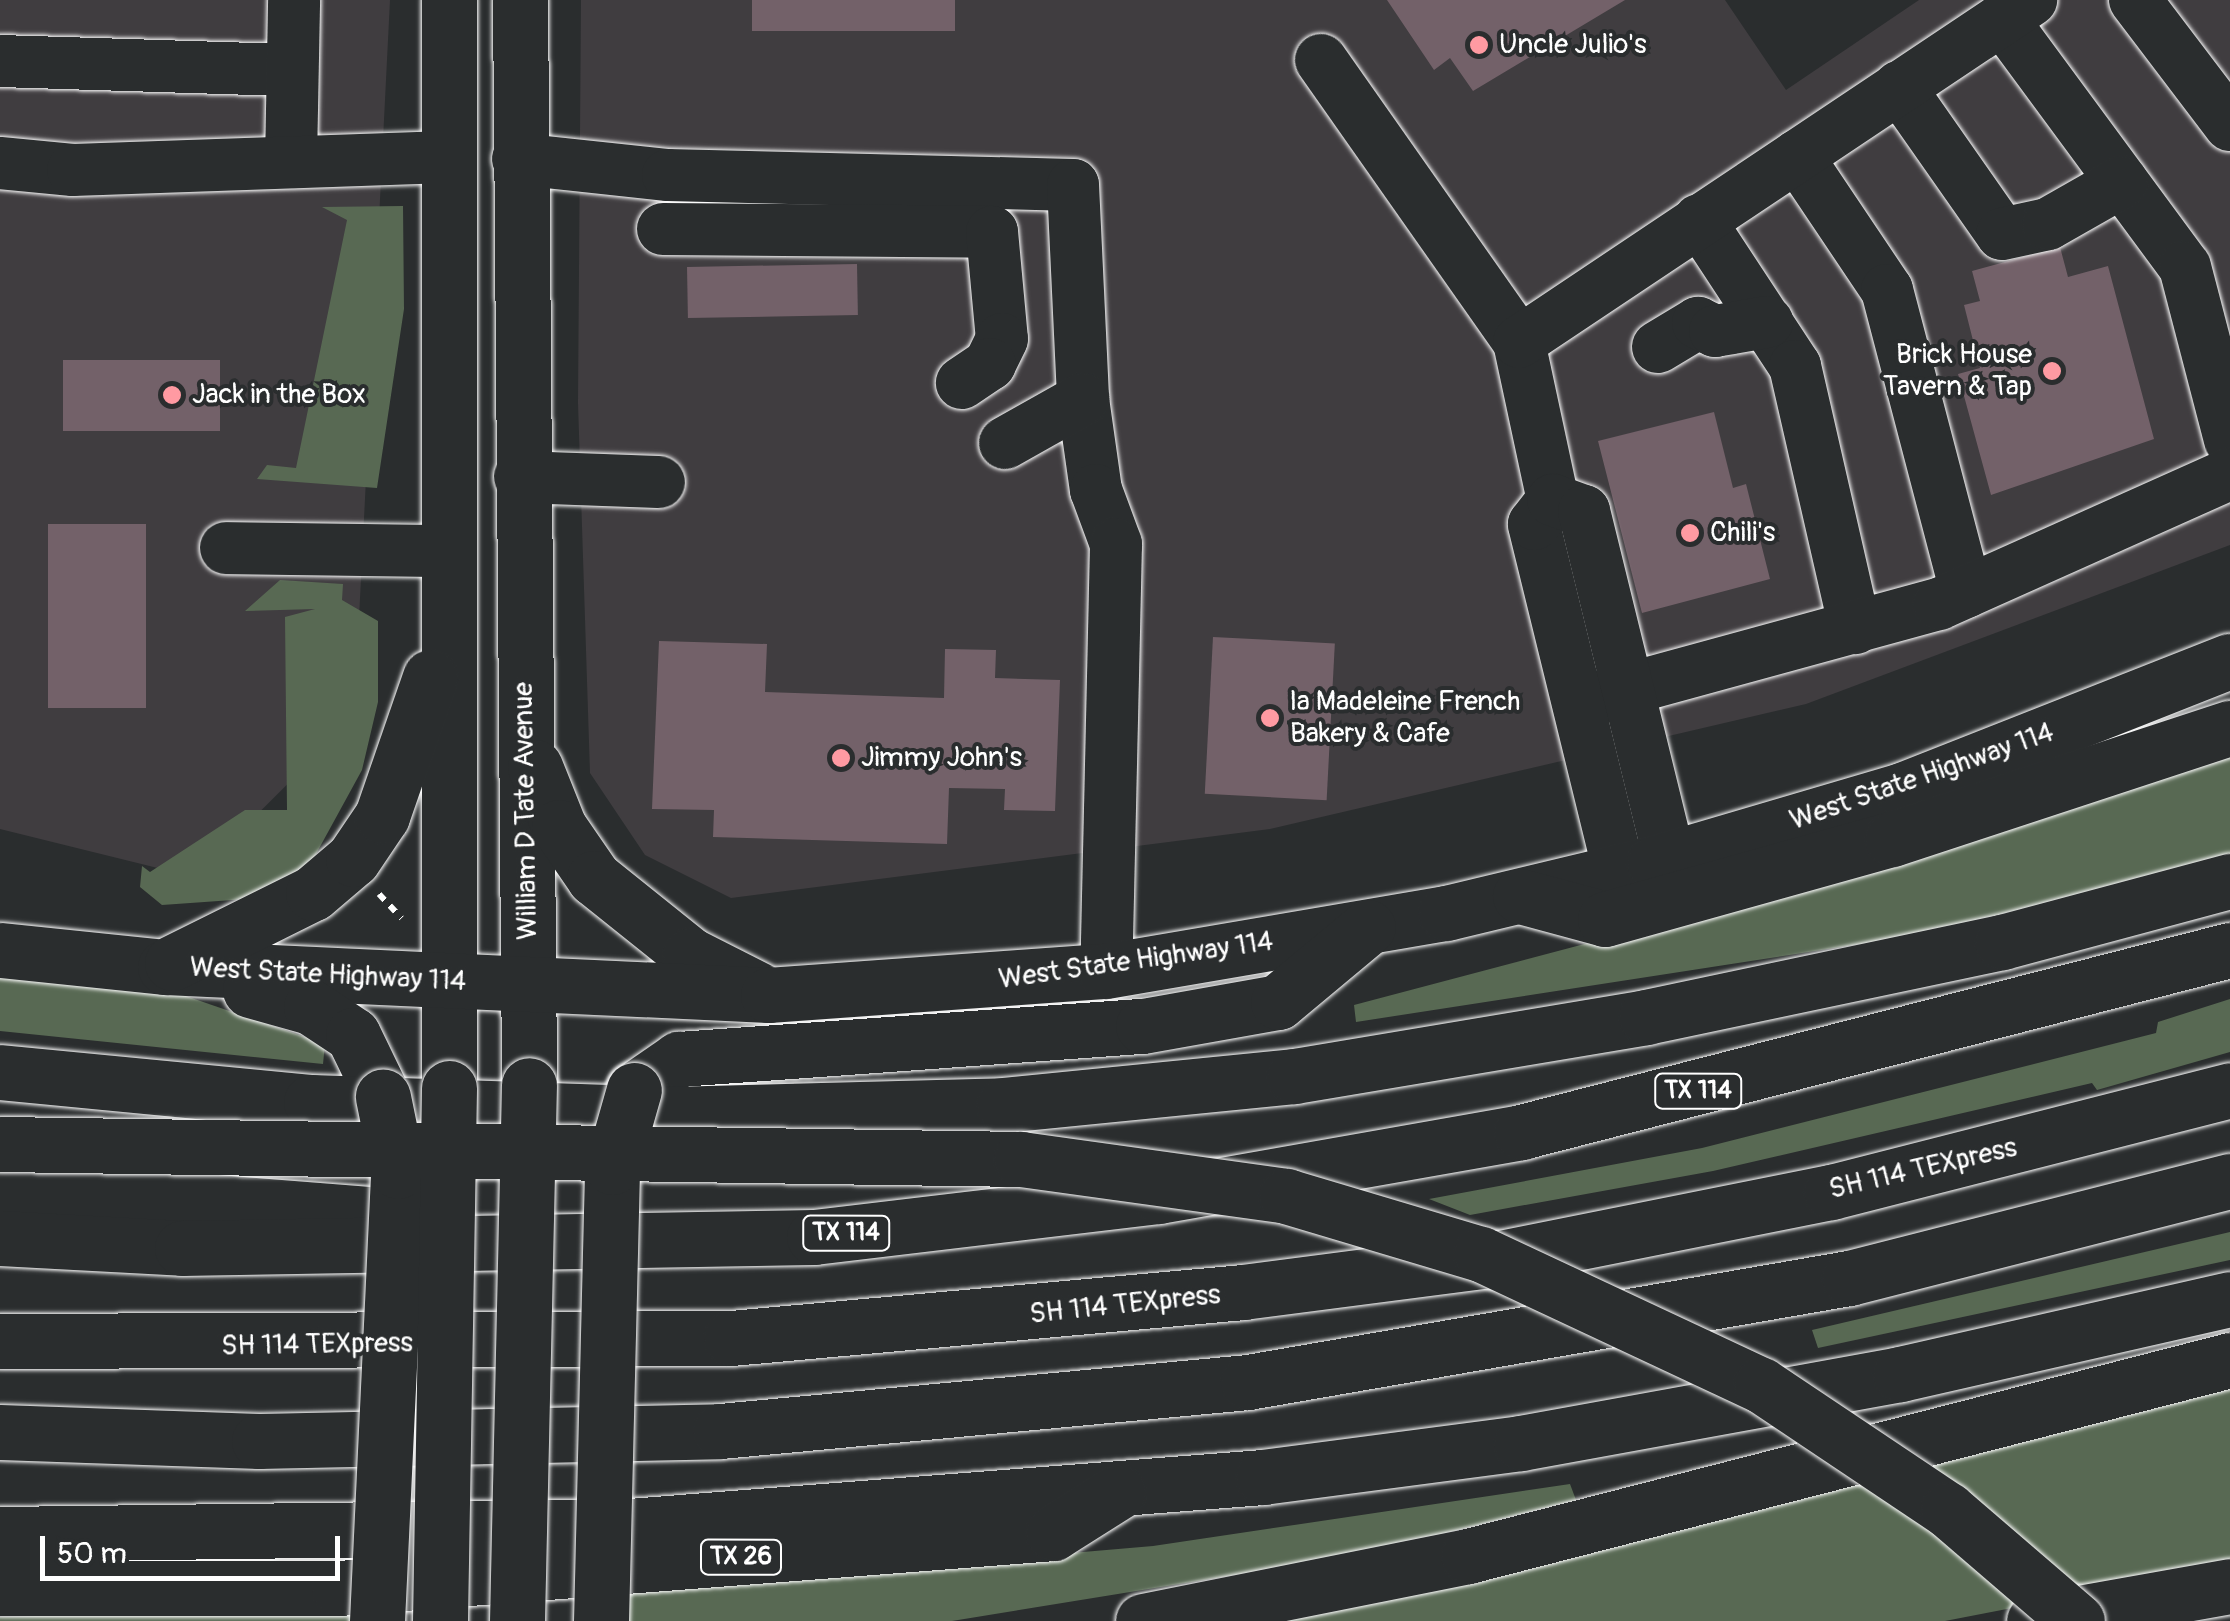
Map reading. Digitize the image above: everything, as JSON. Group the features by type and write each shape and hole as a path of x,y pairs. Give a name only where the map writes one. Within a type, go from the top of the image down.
{"main road":[{"path":"440,1621 449,1088 444,551 449,0"},
{"name":"William D Tate Avenue","path":"516,1621 530,1085 520,477 520,0"},
{"path":"447,157 518,159"},
{"path":"165,966 313,893 353,859 382,816 444,642"},
{"name":"West State Highway 114","path":"0,950 165,966 530,987 768,995 1106,971 1370,926 1520,896 1644,865 1902,790 2230,661"},
{"path":"1520,896 1604,919 1892,839 2230,728"},
{"path":"524,739 559,827 594,878 690,954 768,995"},
{"path":"0,1072 331,1103 670,1114 1004,1105 1294,1076 1646,1016 2002,942 2230,881"},
{"path":"600,1621 612,1167 634,1090 680,1060 1142,1026 1278,1002 1370,926"},
{"name":"TX 114","path":"0,1238 182,1248 531,1246 814,1237 1245,1184 1805,1066 2230,950"},
{"path":"165,966 311,1007 353,1036 383,1096 398,1172 377,1621"},
{"name":"SH 114 TEXpress","path":"0,1341 732,1338 1243,1292 1490,1260 1793,1199 2230,1090"},
{"path":"0,1144 1021,1160 1286,1196 1482,1254 1761,1385 1948,1510 2077,1621"},
{"path":"0,1432 260,1441 720,1431 1248,1382 1848,1278 2230,1181"},
{"path":"0,1185 377,1212 531,1246"},
{"path":"0,1534 629,1526 1129,1486 1521,1443 1900,1374 2230,1300"},
{"path":"1143,1621 1468,1556 2230,1360"},
{"name":"TX 26","path":"0,1588 339,1588 1052,1533 1129,1486"},
{"path":"2034,1621 2230,1586"}],"lane":[{"path":"291,162 294,0"},
{"path":"2135,0 2230,125"},
{"path":"1519,342 2016,10 2122,182 2185,267 2230,440"},
{"path":"1321,60 1519,342 1553,500 1584,511 1603,696 1644,865"},
{"path":"0,61 291,70"},
{"path":"1900,87 2002,234 2048,224 2122,182"},
{"path":"1797,156 1887,290 1966,592"},
{"path":"0,162 73,170 447,157"},
{"path":"518,159 668,176 1073,184 1083,399 1096,490 1116,544 1106,971"},
{"path":"1699,220 1796,366 1855,628"},
{"path":"663,229 992,232 1002,338 990,364 962,383"},
{"path":"1658,347 1698,323 1715,331 1767,322"},
{"path":"1005,443 1083,399"},
{"path":"1603,696 1855,628 1966,592 2230,474"},
{"path":"520,477 660,482"},
{"path":"226,548 444,551"}],"path":[{"path":"364,878 407,934"}],"shaded area":[{"path":"0,0 390,0 354,718 194,877 0,829"},
{"path":"581,0 1725,0 1786,90 1919,0 2230,0 2230,545 1806,704 1270,829 731,898 645,855 590,773 578,403"}],"green space":[{"path":"403,206 404,309 377,488 257,479 267,465 296,468 347,220 322,207"},
{"path":"280,580 343,584 342,600 378,621 378,702 362,770 310,865 247,899 162,905 140,887 142,866 150,872 245,810 287,810 285,617 315,609 245,611"},
{"path":"2230,754 2230,857 1912,936 1356,1022 1354,1005 1959,845"},
{"path":"0,972 180,994 325,1044 323,1064 0,1031"},
{"path":"2230,999 2230,1052 2097,1090 2092,1083 1713,1171 1470,1215 1429,1199 1702,1148 2156,1033 2158,1022"},
{"path":"2230,1232 2230,1260 1818,1348 1812,1330"},
{"path":"2230,1388 2230,1566 1945,1621 1275,1621"},
{"path":"1570,1484 1576,1500 1359,1555 952,1621 623,1621 623,1591 1153,1546"},
{"path":"348,1607 351,1621 0,1621 0,1617"}],"building":[{"path":"752,0 955,0 955,31 752,31"},
{"name":"Uncle Julio's","path":"1387,0 1625,0 1473,91 1450,58 1434,70"},
{"name":"Brick House Tavern & Tap","path":"2060,247 2068,277 2108,266 2154,439 1991,495 1958,374 1980,368 1964,305 1980,301 1972,271"},
{"path":"857,264 858,315 688,318 687,267"},
{"path":"63,360 220,360 220,431 63,431"},
{"name":"Chili's","path":"1714,412 1733,488 1746,484 1770,579 1642,613 1598,441"},
{"path":"48,524 146,524 146,708 48,708"},
{"name":"la Madeleine French Bakery & Cafe","path":"1213,637 1335,643 1327,800 1205,794"},
{"path":"659,641 767,644 765,692 944,698 945,649 996,650 995,678 1060,680 1055,811 1004,810 1005,789 949,788 947,844 713,837 714,810 652,809"}],"place":[{"name":"Uncle Julio's","path":"1479,45"},
{"name":"Brick House Tavern & Tap","path":"2052,371"},
{"name":"Jack in the Box","path":"172,395"},
{"name":"Chili's","path":"1690,533"},
{"name":"la Madeleine French Bakery & Cafe","path":"1270,718"},
{"name":"Jimmy John's","path":"841,758"}]}
